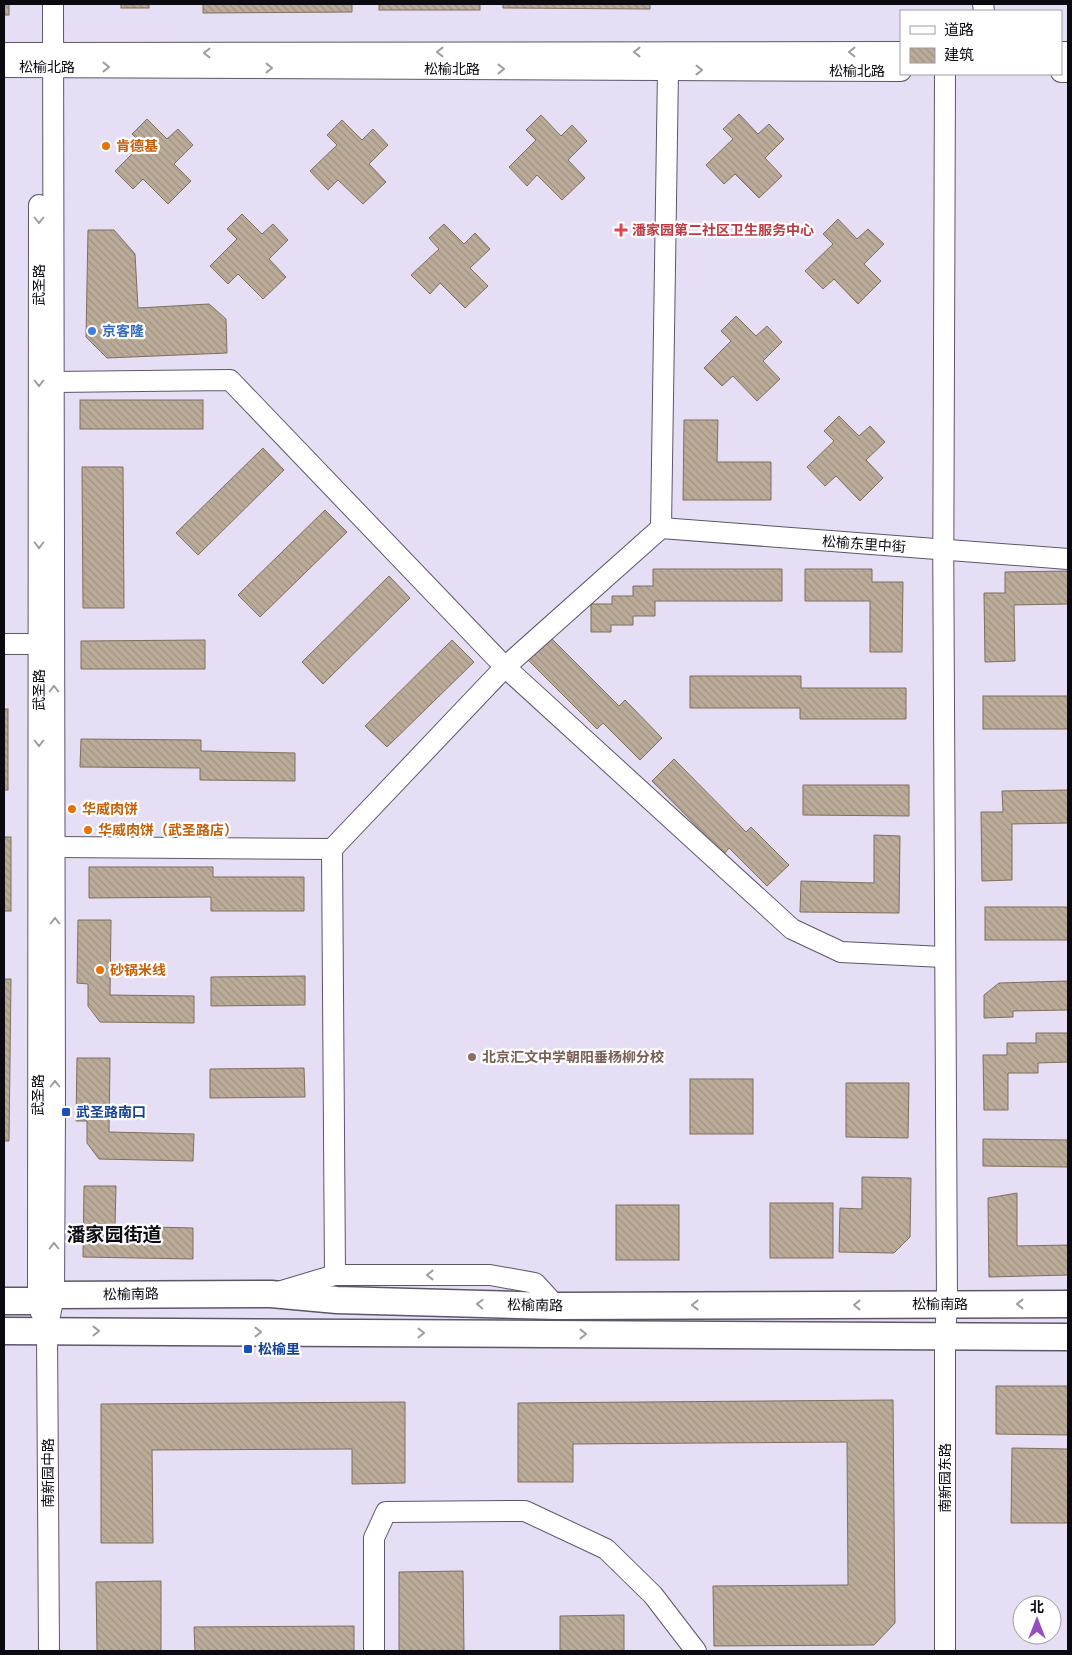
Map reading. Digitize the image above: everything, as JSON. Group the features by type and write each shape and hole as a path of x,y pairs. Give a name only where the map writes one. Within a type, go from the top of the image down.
{"main road":[{"name":"松榆南路","path":"4,1302 46,1298 271,1294 337,1300 556,1306 1068,1304"},
{"name":"松榆南路","path":"4,1331 1068,1337"}],"street":[{"name":"武圣路","path":"46,1298 39,644 49,62 53,4"},
{"name":"松榆北路","path":"4,52 49,62 900,71"},
{"name":"松榆北路","path":"4,67 49,62 900,52"},
{"name":"武圣路","path":"46,1298 55,847 54,382 49,62"},
{"path":"335,1275 332,849 505,667 661,528 668,70"},
{"name":"南新园东路","path":"945,75 942,550 947,1304 945,1337 945,1651"},
{"path":"54,382 230,380 505,667 792,929 841,952 944,957"},
{"name":"松榆东里中街","path":"661,528 1068,560"},
{"path":"4,644 39,644"},
{"path":"55,847 332,849"},
{"path":"271,1294 335,1275 490,1275 535,1283 556,1306"},
{"name":"南新园中路","path":"46,1298 49,1651"},
{"path":"374,1651 374,1538 386,1512 524,1511 606,1549 653,1595 696,1651"}],"building":[{"path":"4,4 9,4 9,15 4,15"},
{"path":"121,4 149,4 149,8 121,8"},
{"path":"203,4 352,4 352,12 203,13"},
{"path":"379,4 480,4 480,10 379,10"},
{"path":"503,4 650,4 650,9 503,8"},
{"path":"739,114 758,134 769,124 784,139 765,158 782,176 759,198 735,174 724,184 706,165 733,139 723,129"},
{"path":"541,115 561,136 572,125 587,141 568,160 585,178 562,200 537,175 527,186 509,167 536,140 526,130"},
{"path":"147,119 167,139 178,129 193,145 174,164 191,181 168,204 143,179 133,189 115,171 142,144 132,134"},
{"path":"342,120 362,140 373,129 388,145 369,164 386,182 363,204 338,180 328,190 310,171 337,145 327,135"},
{"path":"242,214 262,234 273,224 288,240 269,259 286,277 263,299 238,274 228,284 210,266 237,239 227,229"},
{"path":"838,219 857,239 868,229 884,244 864,264 881,281 858,304 834,279 823,289 805,271 833,244 823,234"},
{"path":"444,224 464,244 475,233 490,249 470,268 488,286 465,308 440,283 430,294 411,275 439,249 429,238"},
{"path":"88,230 114,230 135,254 138,308 209,304 226,319 227,353 107,358 86,337"},
{"path":"736,316 756,336 767,326 782,342 763,361 780,379 757,401 733,376 722,386 704,368 731,341 721,331"},
{"path":"80,400 203,400 203,429 80,429"},
{"path":"839,416 859,436 870,426 885,442 866,460 883,478 860,501 836,476 825,486 807,467 834,441 824,431"},
{"path":"684,420 718,420 717,462 771,462 771,500 683,500"},
{"path":"263,448 284,470 198,555 176,533"},
{"path":"82,467 123,467 124,608 83,608"},
{"path":"325,510 347,532 260,617 238,595"},
{"path":"653,569 782,569 782,601 655,601 655,616 633,616 633,625 611,625 611,632 591,632 591,604 612,604 612,596 633,596 633,586 653,586"},
{"path":"805,569 872,569 872,582 903,582 902,652 870,652 870,601 805,601"},
{"path":"1068,571 1068,604 1014,605 1015,661 985,662 984,593 1005,593 1005,572"},
{"path":"389,576 410,598 323,684 302,662"},
{"path":"548,635 619,706 625,700 662,738 640,760 603,723 597,729 525,657"},
{"path":"205,640 205,669 81,669 81,641"},
{"path":"452,640 474,662 387,747 365,726"},
{"path":"690,676 801,676 801,688 906,688 906,719 800,719 800,708 690,708"},
{"path":"983,696 1068,696 1068,729 983,729"},
{"path":"4,709 8,709 8,790 4,790"},
{"path":"81,739 201,740 201,751 295,753 295,781 200,780 200,768 80,767"},
{"path":"674,759 746,832 751,827 789,865 767,886 729,848 724,854 652,781"},
{"path":"803,785 909,785 909,816 803,815"},
{"path":"1068,790 1068,823 1012,824 1012,880 982,881 981,812 1003,812 1002,791"},
{"path":"874,835 900,836 899,913 800,912 801,881 874,883"},
{"path":"4,837 11,837 11,911 4,911"},
{"path":"89,867 213,867 213,877 304,877 304,911 211,911 211,897 89,898"},
{"path":"985,907 1068,907 1068,940 985,940"},
{"path":"78,920 111,920 110,995 194,996 194,1023 100,1022 88,1006 88,984 77,983"},
{"path":"305,976 305,1005 211,1006 211,977"},
{"path":"4,979 11,979 9,1141 4,1141"},
{"path":"1068,981 1068,1010 1013,1011 1013,1017 984,1018 984,995 999,983"},
{"path":"1036,1033 1068,1033 1068,1062 1038,1063 1038,1073 1008,1073 1008,1110 984,1110 983,1055 1007,1055 1007,1043 1036,1043"},
{"path":"77,1058 110,1058 109,1132 194,1134 193,1161 99,1159 87,1143 87,1121 76,1121"},
{"path":"304,1068 305,1097 210,1098 210,1069"},
{"path":"690,1079 753,1079 753,1134 690,1134"},
{"path":"846,1083 909,1083 908,1138 846,1137"},
{"path":"983,1139 1068,1140 1068,1167 983,1166"},
{"path":"862,1177 911,1178 910,1237 894,1253 839,1252 840,1208 862,1209"},
{"path":"84,1186 116,1186 115,1226 193,1228 193,1259 83,1257"},
{"path":"1017,1193 1017,1246 1068,1245 1068,1275 989,1277 988,1198"},
{"path":"770,1203 833,1203 833,1258 770,1258"},
{"path":"616,1205 679,1205 679,1260 616,1260"},
{"path":"996,1386 1068,1386 1068,1435 996,1434"},
{"path":"893,1400 895,1623 874,1645 714,1646 713,1586 848,1585 847,1442 573,1444 573,1482 518,1482 518,1403"},
{"path":"405,1402 405,1483 352,1484 352,1449 152,1450 153,1543 101,1543 101,1404"},
{"path":"1012,1448 1068,1449 1068,1523 1011,1523"},
{"path":"463,1571 464,1651 399,1651 399,1572"},
{"path":"161,1581 161,1651 97,1651 96,1582"},
{"path":"624,1615 624,1651 560,1651 560,1616"},
{"path":"354,1626 354,1651 195,1651 194,1627"}],"place":[{"name":"肯德基","path":"106,146"},
{"name":"潘家园第二社区卫生服务中心","path":"621,230"},
{"name":"京客隆","path":"92,331"},
{"name":"华威肉饼","path":"72,809"},
{"name":"华威肉饼（武圣路店）","path":"88,830"},
{"name":"砂锅米线","path":"100,970"},
{"name":"北京汇文中学朝阳垂杨柳分校","path":"472,1057"},
{"name":"武圣路南口","path":"66,1112"},
{"name":"松榆里","path":"248,1349"}],"district":[{"name":"潘家园街道","path":"114,1234"}]}
